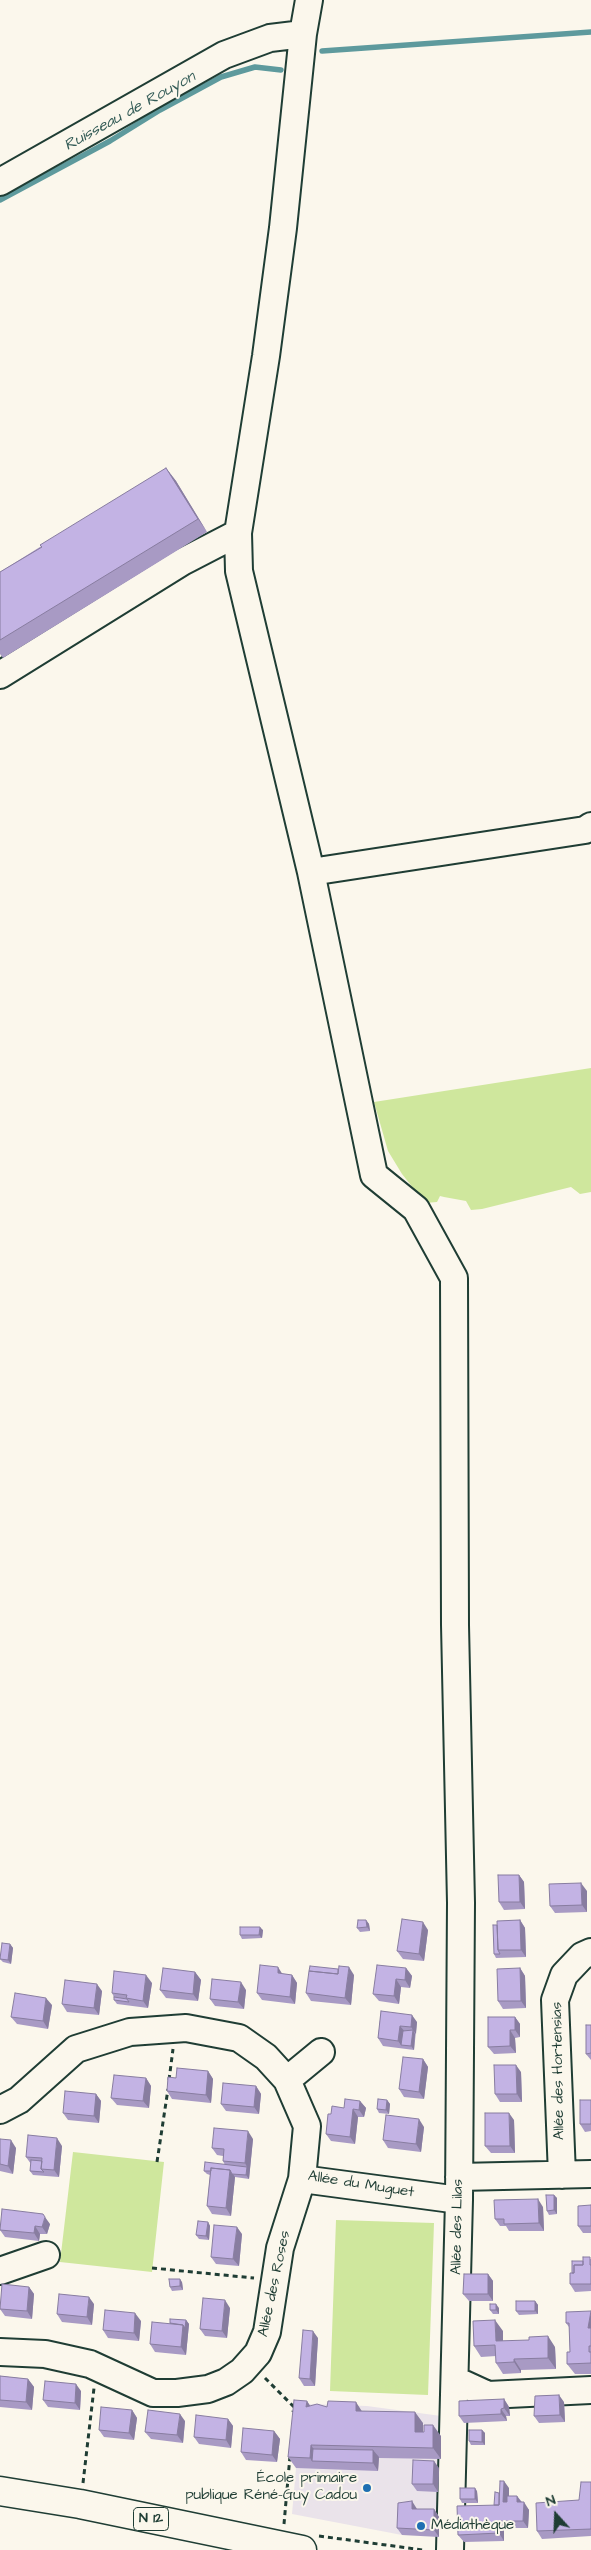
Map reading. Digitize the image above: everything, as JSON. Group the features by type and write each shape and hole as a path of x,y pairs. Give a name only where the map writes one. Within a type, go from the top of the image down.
{"main road":[{"name":"N 12","path":"0,2491 80,2504 292,2549"}],"street":[{"name":"Allée des Lilas","path":"309,0 303,34 271,317 238,533 239,571 311,872 374,1176 416,1209 454,1278 455,1625 461,1903 456,2384 452,2435 450,2550"},
{"path":"0,182 224,55 270,38 303,34"},
{"path":"0,675 182,562 238,533"},
{"path":"311,872 585,830 591,826"},
{"name":"Allée des Hortensias","path":"562,2175 556,2000 564,1974 582,1956 591,1952"},
{"name":"Allée du Muguet","path":"0,2110 19,2100 76,2050 130,2032 186,2028 239,2038 266,2057 287,2080 307,2126 302,2179 459,2188 562,2175 591,2174"},
{"path":"287,2080 321,2052"},
{"name":"Allée des Roses","path":"0,2352 45,2354 97,2367 153,2393 177,2393 208,2389 226,2382 258,2353 267,2332 280,2248 302,2179"},
{"path":"0,2271 46,2255"},
{"path":"456,2384 464,2384 488,2395 591,2390"}],"path":[{"path":"157,2162 176,2029"},
{"path":"152,2268 275,2280"},
{"path":"250,2362 294,2407 293,2416"},
{"path":"80,2504 97,2367"},
{"path":"290,2454 292,2549"}],"shaded area":[{"name":"École primaire publique Réné-Guy Cadou","path":"309,2404 367,2406 441,2416 439,2517 403,2511 402,2535 292,2514 296,2468"}],"green space":[{"path":"591,1068 591,1192 580,1194 571,1187 471,1210 466,1201 440,1196 437,1202 425,1203 402,1174 388,1151 374,1102"},
{"path":"73,2152 164,2162 152,2272 60,2262"},
{"path":"336,2220 434,2223 428,2395 330,2391"}],"building":[{"path":"166,468 198,519 0,640 0,572 42,547 40,545"},
{"path":"498,1875 519,1875 520,1902 499,1902"},
{"path":"581,1883 582,1905 550,1906 549,1884"},
{"path":"402,1919 423,1922 419,1954 397,1951"},
{"path":"358,1920 366,1920 367,1927 357,1928"},
{"path":"520,1920 521,1950 498,1950 497,1921"},
{"path":"493,1925 497,1925 498,1950 500,1954 494,1954"},
{"path":"240,1927 260,1927 259,1935 240,1935"},
{"path":"2,1943 10,1944 8,1960 0,1959"},
{"path":"260,1965 278,1967 278,1973 292,1975 290,1997 257,1993"},
{"path":"377,1965 406,1968 405,1980 396,1979 394,1996 373,1994"},
{"path":"310,1966 338,1969 338,1974 309,1971"},
{"path":"339,1966 349,1967 345,1998 306,1993 309,1971 338,1974"},
{"path":"163,1968 195,1972 193,1994 160,1990"},
{"path":"520,1968 521,2001 498,2001 497,1969"},
{"path":"114,1971 146,1975 143,2001 126,1998 127,1995 112,1993"},
{"path":"212,1979 241,1982 238,2002 210,1999"},
{"path":"65,1980 97,1984 94,2008 62,2004"},
{"path":"15,1993 46,1998 43,2021 11,2017"},
{"path":"114,1997 127,1999 129,2002 114,2000"},
{"path":"381,2011 412,2015 411,2027 400,2026 398,2041 378,2038"},
{"path":"488,2017 515,2017 515,2030 510,2030 510,2046 488,2047"},
{"path":"586,2025 591,2025 591,2053 586,2054"},
{"path":"413,2030 411,2046 401,2045 403,2031"},
{"path":"403,2057 423,2059 419,2092 399,2089"},
{"path":"494,2065 516,2065 517,2094 495,2094"},
{"path":"177,2068 208,2071 206,2095 167,2091 168,2077 176,2078"},
{"path":"114,2075 146,2078 143,2101 111,2098"},
{"path":"223,2083 256,2086 254,2107 221,2104"},
{"path":"65,2091 96,2094 94,2116 63,2113"},
{"path":"345,2099 360,2101 359,2110 353,2109 350,2137 326,2134 328,2114 331,2114 332,2106 344,2108"},
{"path":"378,2099 387,2100 386,2110 377,2109"},
{"path":"580,2100 591,2100 591,2124 580,2124"},
{"path":"485,2113 509,2113 510,2146 485,2146"},
{"path":"386,2115 419,2119 416,2144 383,2140"},
{"path":"214,2128 248,2131 245,2163 223,2161 224,2149 212,2148"},
{"path":"28,2135 57,2138 54,2170 41,2169 42,2158 26,2157"},
{"path":"0,2139 11,2140 8,2166 0,2164"},
{"path":"31,2160 42,2161 41,2169 44,2172 30,2171"},
{"path":"205,2162 247,2167 246,2175 232,2174 230,2170 211,2168 211,2171 204,2171"},
{"path":"211,2168 230,2170 226,2208 207,2206"},
{"path":"546,2195 554,2195 554,2210 547,2211"},
{"path":"538,2199 539,2223 504,2224 504,2219 495,2219 494,2200"},
{"path":"591,2205 591,2226 578,2226 578,2206"},
{"path":"2,2209 43,2214 45,2217 42,2227 35,2226 34,2233 0,2230"},
{"path":"198,2221 208,2222 206,2236 196,2235"},
{"path":"214,2225 237,2227 233,2259 211,2257"},
{"path":"583,2257 590,2257 591,2284 570,2284 570,2273 574,2273 574,2265 583,2265"},
{"path":"572,2261 583,2261 583,2265 574,2265 574,2273 572,2273"},
{"path":"464,2274 488,2274 488,2294 463,2294"},
{"path":"169,2279 180,2279 180,2286 170,2287"},
{"path":"2,2284 29,2287 27,2311 0,2309"},
{"path":"59,2294 89,2297 87,2317 57,2314"},
{"path":"203,2298 225,2300 222,2331 200,2329"},
{"path":"516,2301 535,2301 535,2311 516,2311"},
{"path":"490,2304 496,2304 496,2310 490,2310"},
{"path":"105,2310 135,2313 134,2333 103,2330"},
{"path":"591,2311 588,2328 591,2328 589,2352 591,2352 591,2363 567,2364 567,2352 570,2352 569,2323 566,2323 566,2312"},
{"path":"170,2319 186,2320 185,2328 183,2325 170,2323"},
{"path":"495,2320 496,2341 529,2340 529,2337 548,2336 548,2358 514,2359 514,2362 496,2363 495,2345 474,2346 473,2321"},
{"path":"152,2322 183,2325 181,2347 150,2344"},
{"path":"303,2330 313,2331 310,2379 299,2378"},
{"path":"0,2376 28,2379 26,2402 0,2400"},
{"path":"45,2381 76,2384 75,2403 43,2400"},
{"path":"559,2395 560,2415 534,2416 535,2396"},
{"path":"504,2399 504,2408 501,2409 501,2414 459,2416 459,2401"},
{"path":"294,2400 307,2401 306,2407 317,2404 327,2407 328,2401 356,2402 356,2411 415,2412 415,2432 424,2432 424,2425 433,2425 433,2448 311,2445 310,2458 288,2457"},
{"path":"101,2407 132,2410 129,2433 99,2430"},
{"path":"148,2410 180,2414 177,2435 145,2432"},
{"path":"196,2415 228,2419 226,2440 194,2437"},
{"path":"243,2428 274,2431 272,2455 241,2452"},
{"path":"469,2430 482,2430 482,2442 469,2441"},
{"path":"313,2449 373,2450 373,2463 312,2461"},
{"path":"413,2460 434,2461 433,2484 412,2484"},
{"path":"500,2481 504,2481 503,2502 507,2502 507,2496 517,2496 517,2502 524,2502 523,2521 499,2521 499,2533 458,2535 457,2506 499,2505"},
{"path":"581,2482 591,2482 591,2529 537,2531 536,2503 579,2500"},
{"path":"460,2488 475,2488 475,2499 460,2499"},
{"path":"495,2492 499,2493 499,2505 494,2505"},
{"path":"412,2501 412,2509 434,2509 434,2530 397,2528 398,2503"}],"waterway":[{"name":"Ruisseau de Rouyon","path":"322,51 591,32"},
{"name":"Ruisseau de Rouyon","path":"0,200 110,141 160,110 221,77 255,67 281,70"}],"place":[{"name":"École primaire publique Réné-Guy Cadou","path":"367,2488"},
{"name":"Médiathèque","path":"421,2526"}]}
